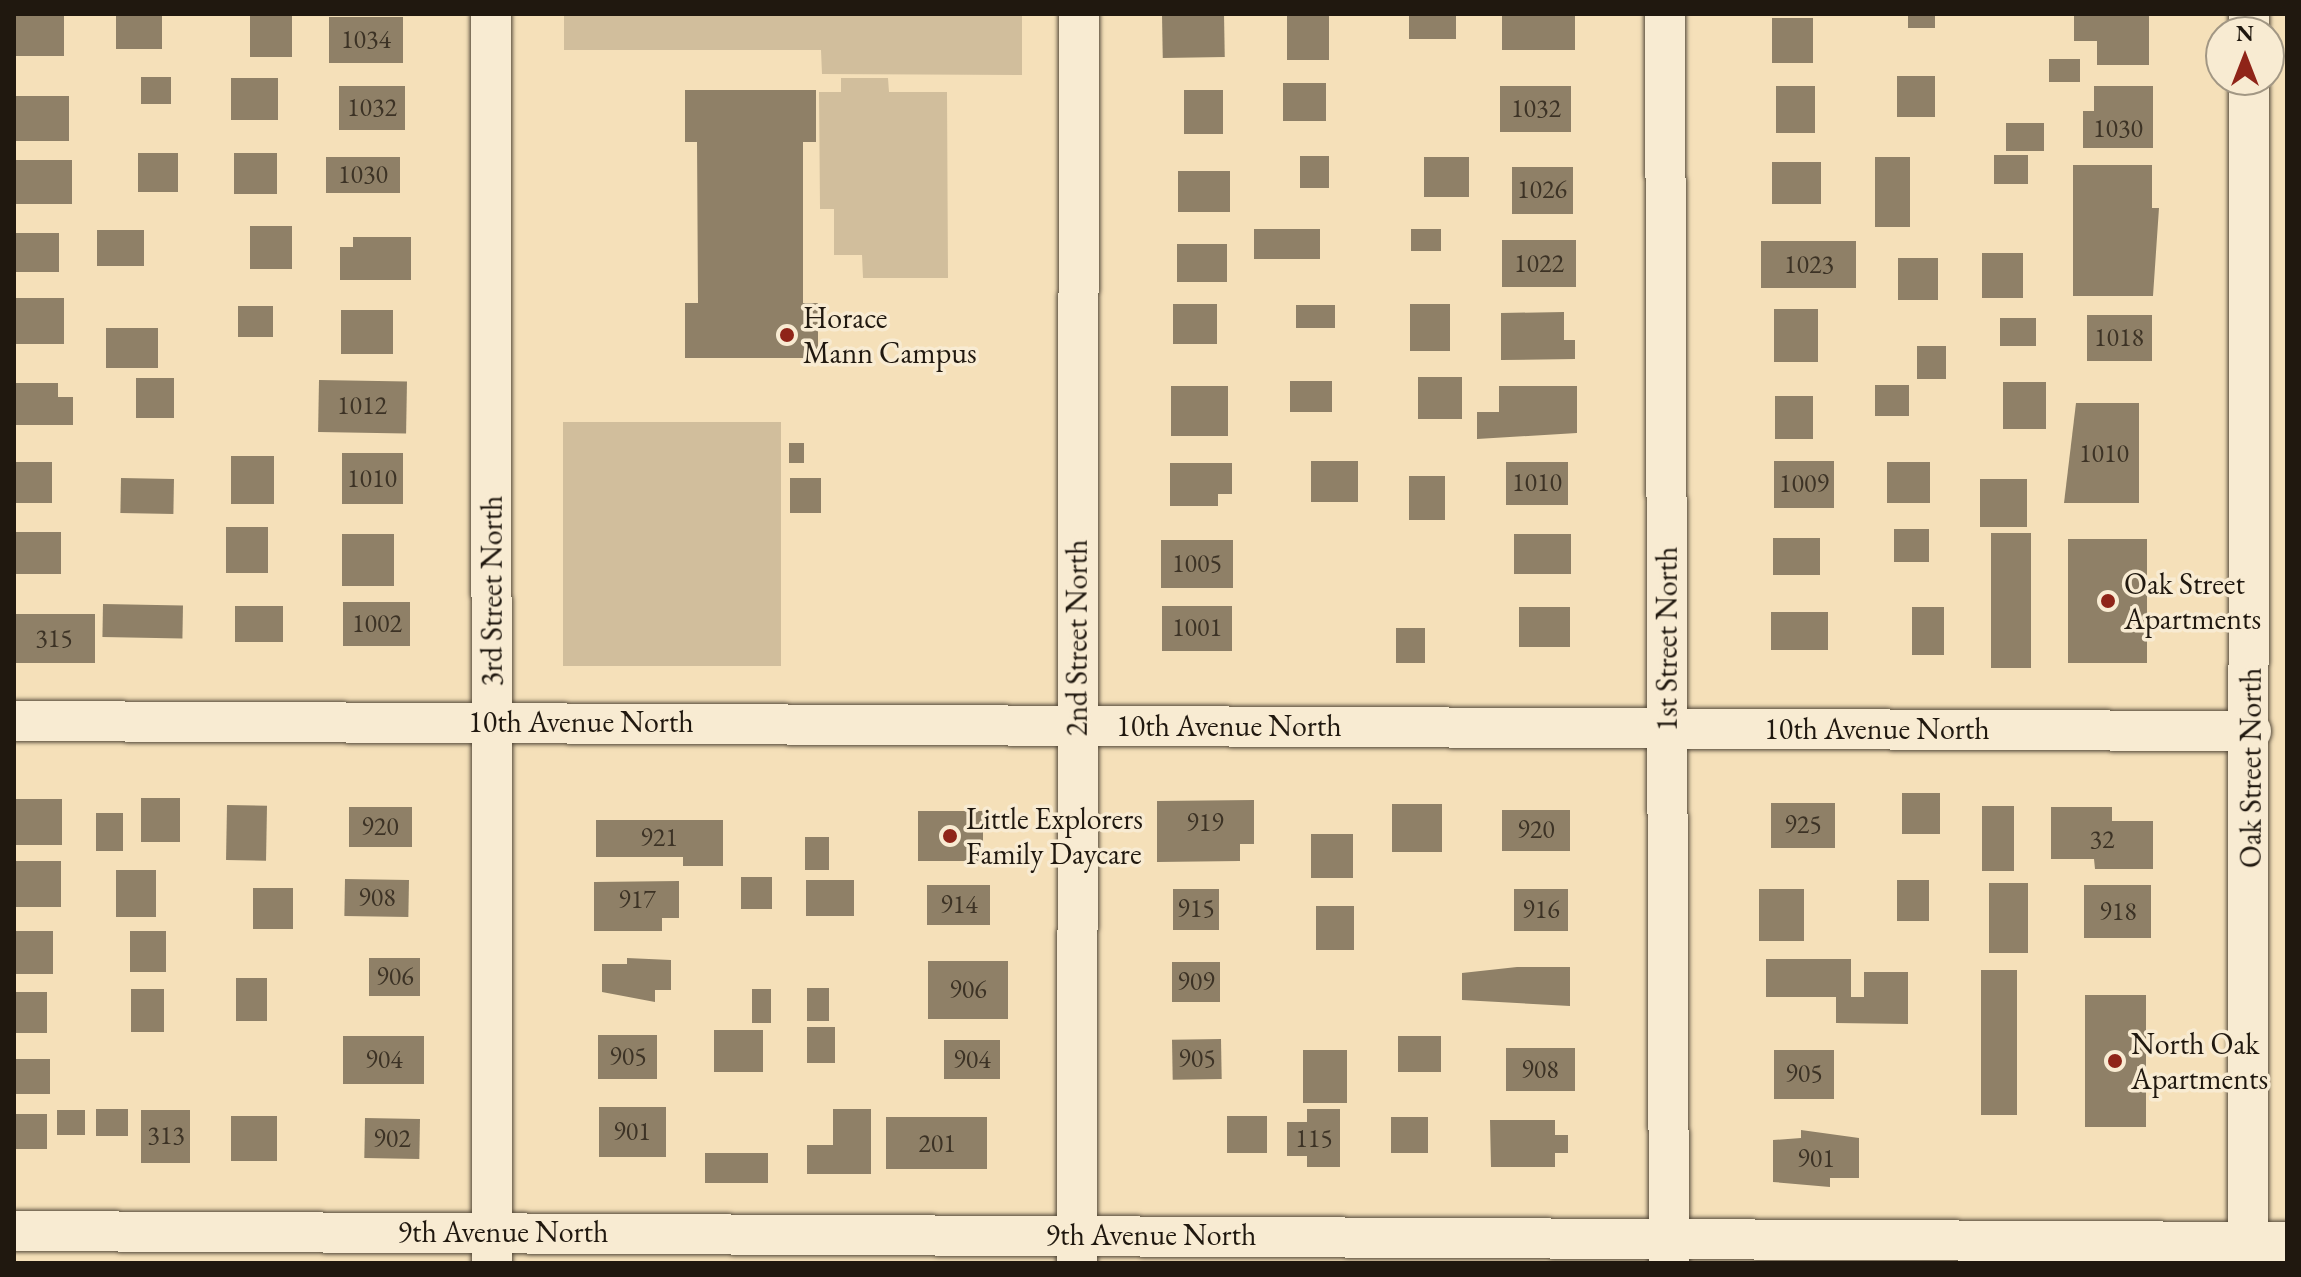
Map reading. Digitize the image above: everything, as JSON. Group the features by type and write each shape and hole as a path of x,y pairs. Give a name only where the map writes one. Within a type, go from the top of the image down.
{"street":[{"name":"3rd Street North","path":"491,14 492,1248"},
{"name":"2nd Street North","path":"1077,1249 1079,14"},
{"name":"1st Street North","path":"1665,14 1669,1250"},
{"name":"Oak Street North","path":"2247,1252 2251,731 2249,96"},
{"name":"10th Avenue North","path":"14,721 2251,731"},
{"name":"9th Avenue North","path":"14,1231 492,1248 2247,1252 2287,1242"}],"shaded area":[{"path":"564,14 1022,14 1022,75 822,74 821,50 564,50"},
{"path":"841,78 888,78 889,92 947,92 948,278 863,278 862,255 834,255 834,209 820,209 819,92 841,92"},
{"path":"563,422 781,422 781,666 563,666"}],"building":[{"path":"14,14 64,14 64,56 14,56"},
{"path":"116,14 162,14 162,49 116,49"},
{"path":"250,14 292,14 292,57 250,57"},
{"path":"1224,14 1225,57 1163,58 1162,15"},
{"path":"1287,14 1329,14 1329,60 1287,60"},
{"path":"1409,14 1456,14 1456,39 1409,39"},
{"path":"1502,14 1575,14 1575,50 1502,50"},
{"path":"1908,14 1935,14 1935,28 1908,28"},
{"path":"2074,14 2149,14 2149,65 2097,65 2097,41 2074,41"},
{"path":"329,17 403,17 403,63 329,63"},
{"path":"1772,18 1813,18 1813,63 1772,63"},
{"path":"2049,59 2080,59 2080,82 2049,82"},
{"path":"1897,76 1935,76 1935,117 1897,117"},
{"path":"141,77 171,77 171,104 141,104"},
{"path":"231,78 278,78 278,120 231,120"},
{"path":"1283,83 1326,83 1326,121 1283,121"},
{"path":"339,86 405,86 405,130 339,130"},
{"path":"1500,86 1571,86 1571,132 1500,132"},
{"path":"1776,86 1815,86 1815,133 1776,133"},
{"path":"2094,86 2153,86 2153,148 2083,148 2083,111 2094,111"},
{"path":"685,90 816,90 816,142 803,142 803,303 818,303 818,358 685,358 685,303 698,303 697,142 685,142"},
{"path":"1184,90 1223,90 1223,134 1184,134"},
{"path":"14,96 69,96 69,141 14,141"},
{"path":"2006,123 2044,123 2044,151 2006,151"},
{"path":"138,153 178,153 178,192 138,192"},
{"path":"234,153 277,153 277,194 234,194"},
{"path":"1994,155 2028,155 2028,184 1994,184"},
{"path":"1300,156 1329,156 1329,188 1300,188"},
{"path":"326,157 400,157 400,193 326,193"},
{"path":"1424,157 1469,157 1469,197 1424,197"},
{"path":"1875,157 1910,157 1910,227 1875,227"},
{"path":"14,160 72,160 72,204 14,204"},
{"path":"1772,162 1821,162 1821,204 1772,204"},
{"path":"2073,165 2152,165 2152,208 2159,208 2153,296 2073,296"},
{"path":"1512,167 1573,167 1573,214 1512,214"},
{"path":"1178,171 1230,171 1230,212 1178,212"},
{"path":"250,226 292,226 292,269 250,269"},
{"path":"1254,229 1320,229 1320,259 1254,259"},
{"path":"1411,229 1441,229 1441,251 1411,251"},
{"path":"97,230 144,230 144,266 97,266"},
{"path":"14,233 59,233 59,272 14,272"},
{"path":"353,237 411,237 411,280 340,280 340,247 353,247"},
{"path":"1502,240 1576,240 1576,287 1502,287"},
{"path":"1761,241 1856,241 1856,288 1761,288"},
{"path":"1177,244 1227,244 1227,282 1177,282"},
{"path":"1982,253 2023,253 2023,298 1982,298"},
{"path":"1898,258 1938,258 1938,300 1898,300"},
{"path":"14,298 64,298 64,344 14,344"},
{"path":"1173,304 1217,304 1217,344 1173,344"},
{"path":"1410,304 1450,304 1450,351 1410,351"},
{"path":"1296,305 1335,305 1335,328 1296,328"},
{"path":"238,306 273,306 273,337 238,337"},
{"path":"1774,309 1818,309 1818,362 1774,362"},
{"path":"341,310 393,310 393,354 341,354"},
{"path":"1564,312 1564,340 1575,340 1575,359 1501,360 1501,313"},
{"path":"2087,315 2152,315 2152,361 2087,361"},
{"path":"2000,318 2036,318 2036,346 2000,346"},
{"path":"106,328 158,328 158,368 106,368"},
{"path":"1917,346 1946,346 1946,379 1917,379"},
{"path":"1418,377 1462,377 1462,419 1418,419"},
{"path":"136,378 174,378 174,418 136,418"},
{"path":"319,380 407,382 406,434 318,432"},
{"path":"1290,381 1332,381 1332,412 1290,412"},
{"path":"2003,382 2046,382 2046,429 2003,429"},
{"path":"14,383 58,383 58,397 73,397 73,425 14,425"},
{"path":"1875,385 1909,385 1909,416 1875,416"},
{"path":"1171,386 1228,386 1228,436 1171,436"},
{"path":"1499,386 1577,386 1577,433 1477,439 1477,412 1499,412"},
{"path":"1775,396 1813,396 1813,439 1775,439"},
{"path":"2076,403 2139,403 2139,503 2064,503"},
{"path":"789,443 804,443 804,463 789,463"},
{"path":"342,453 403,453 403,504 342,504"},
{"path":"231,456 274,456 274,504 231,504"},
{"path":"1311,461 1358,461 1358,502 1311,502"},
{"path":"1774,461 1834,461 1834,508 1774,508"},
{"path":"14,462 52,462 52,503 14,503"},
{"path":"1506,462 1568,462 1568,505 1506,505"},
{"path":"1887,462 1930,462 1930,503 1887,503"},
{"path":"1170,463 1232,463 1232,494 1218,494 1218,506 1170,506"},
{"path":"1409,476 1445,476 1445,520 1409,520"},
{"path":"121,478 174,479 173,514 120,513"},
{"path":"790,478 821,478 821,513 790,513"},
{"path":"1980,479 2027,479 2027,527 1980,527"},
{"path":"226,527 268,527 268,573 226,573"},
{"path":"1894,529 1929,529 1929,562 1894,562"},
{"path":"14,532 61,532 61,574 14,574"},
{"path":"1991,533 2031,533 2031,668 1991,668"},
{"path":"342,534 394,534 394,586 342,586"},
{"path":"1514,534 1571,534 1571,574 1514,574"},
{"path":"1773,538 1820,538 1820,575 1773,575"},
{"name":"Oak Street Apartments","path":"2068,539 2147,539 2147,663 2068,663"},
{"path":"1161,540 1233,540 1233,588 1161,588"},
{"path":"343,602 410,602 410,646 343,646"},
{"path":"103,604 183,605 182,638 102,637"},
{"path":"235,606 283,606 283,642 235,642"},
{"path":"1162,606 1232,606 1232,651 1162,651"},
{"path":"1519,607 1570,607 1570,647 1519,647"},
{"path":"1912,607 1944,607 1944,655 1912,655"},
{"path":"1771,612 1828,612 1828,650 1771,650"},
{"path":"14,614 95,614 95,663 14,663"},
{"path":"1396,628 1425,628 1425,663 1396,663"},
{"path":"1902,793 1940,793 1940,834 1902,834"},
{"path":"141,798 180,798 180,842 141,842"},
{"path":"14,799 62,799 62,845 14,845"},
{"path":"1254,800 1254,844 1240,844 1240,861 1157,862 1157,801"},
{"path":"1771,803 1835,803 1835,848 1771,848"},
{"path":"1392,804 1442,804 1442,852 1392,852"},
{"path":"227,805 267,806 266,861 226,860"},
{"path":"1982,806 2014,806 2014,871 1982,871"},
{"path":"349,807 412,807 412,847 349,847"},
{"path":"2051,807 2112,807 2112,821 2153,821 2153,869 2095,869 2094,859 2051,859"},
{"path":"1502,810 1570,810 1570,851 1502,851"},
{"name":"Little Explorers Family Daycare","path":"918,811 983,811 983,861 918,861"},
{"path":"96,813 123,813 123,851 96,851"},
{"path":"596,820 723,820 723,866 683,866 683,857 596,857"},
{"path":"1311,834 1353,834 1353,878 1311,878"},
{"path":"805,837 829,837 829,870 805,870"},
{"path":"14,861 61,861 61,907 14,907"},
{"path":"116,870 156,870 156,917 116,917"},
{"path":"741,877 772,877 772,909 741,909"},
{"path":"345,879 409,880 408,917 344,916"},
{"path":"806,880 854,880 854,916 806,916"},
{"path":"1897,880 1929,880 1929,921 1897,921"},
{"path":"679,881 679,918 662,918 662,931 594,931 594,882"},
{"path":"1989,883 2028,883 2028,953 1989,953"},
{"path":"927,885 990,885 990,925 927,925"},
{"path":"2084,885 2151,885 2151,938 2084,938"},
{"path":"253,888 293,888 293,929 253,929"},
{"path":"1173,889 1219,889 1219,930 1173,930"},
{"path":"1514,889 1568,889 1568,931 1514,931"},
{"path":"1759,889 1804,889 1804,941 1759,941"},
{"path":"1316,906 1354,906 1354,950 1316,950"},
{"path":"14,931 53,931 53,974 14,974"},
{"path":"130,931 166,931 166,972 130,972"},
{"path":"369,958 420,958 420,996 369,996"},
{"path":"627,958 671,960 671,990 655,990 655,1002 602,992 602,964 627,964"},
{"path":"1766,959 1851,959 1851,997 1864,997 1864,972 1908,972 1908,1024 1836,1023 1836,997 1766,997"},
{"path":"928,961 1008,961 1008,1019 928,1019"},
{"path":"1172,962 1220,962 1220,1002 1172,1002"},
{"path":"1517,967 1570,967 1570,1006 1462,1000 1462,973"},
{"path":"1981,970 2017,970 2017,1115 1981,1115"},
{"path":"236,978 267,978 267,1021 236,1021"},
{"path":"807,988 829,988 829,1021 807,1021"},
{"path":"131,989 164,989 164,1032 131,1032"},
{"path":"752,989 771,989 771,1023 752,1023"},
{"path":"14,992 47,992 47,1033 14,1033"},
{"name":"North Oak Apartments","path":"2085,995 2146,995 2146,1127 2085,1127"},
{"path":"807,1027 835,1027 835,1063 807,1063"},
{"path":"714,1030 763,1030 763,1072 714,1072"},
{"path":"598,1035 657,1035 657,1079 598,1079"},
{"path":"343,1036 424,1036 424,1084 343,1084"},
{"path":"1398,1036 1441,1036 1441,1072 1398,1072"},
{"path":"1221,1039 1222,1079 1173,1080 1172,1040"},
{"path":"944,1040 1000,1040 1000,1079 944,1079"},
{"path":"1506,1048 1575,1048 1575,1091 1506,1091"},
{"path":"1303,1050 1347,1050 1347,1103 1303,1103"},
{"path":"1774,1050 1834,1050 1834,1099 1774,1099"},
{"path":"14,1059 50,1059 50,1094 14,1094"},
{"path":"599,1107 666,1107 666,1157 599,1157"},
{"path":"96,1109 128,1109 128,1136 96,1136"},
{"path":"833,1109 871,1109 871,1174 807,1174 807,1145 833,1145"},
{"path":"1307,1109 1340,1109 1340,1167 1307,1167 1307,1156 1287,1156 1287,1122 1307,1122"},
{"path":"57,1110 85,1110 85,1135 57,1135"},
{"path":"141,1110 190,1110 190,1163 141,1163"},
{"path":"14,1114 47,1114 47,1149 14,1149"},
{"path":"231,1116 277,1116 277,1161 231,1161"},
{"path":"1227,1116 1267,1116 1267,1153 1227,1153"},
{"path":"886,1117 987,1117 987,1169 886,1169"},
{"path":"1391,1117 1428,1117 1428,1153 1391,1153"},
{"path":"365,1118 420,1119 419,1159 364,1158"},
{"path":"1490,1120 1555,1120 1555,1135 1568,1135 1568,1153 1555,1153 1555,1167 1491,1167"},
{"path":"1801,1130 1859,1138 1859,1178 1830,1178 1830,1187 1773,1182 1773,1140 1801,1138"},
{"path":"705,1153 768,1153 768,1183 705,1183"}],"place":[{"name":"Horace Mann Campus","path":"787,335"},
{"name":"Oak Street Apartments","path":"2108,601"},
{"name":"Little Explorers Family Daycare","path":"950,836"},
{"name":"North Oak Apartments","path":"2115,1061"}]}
